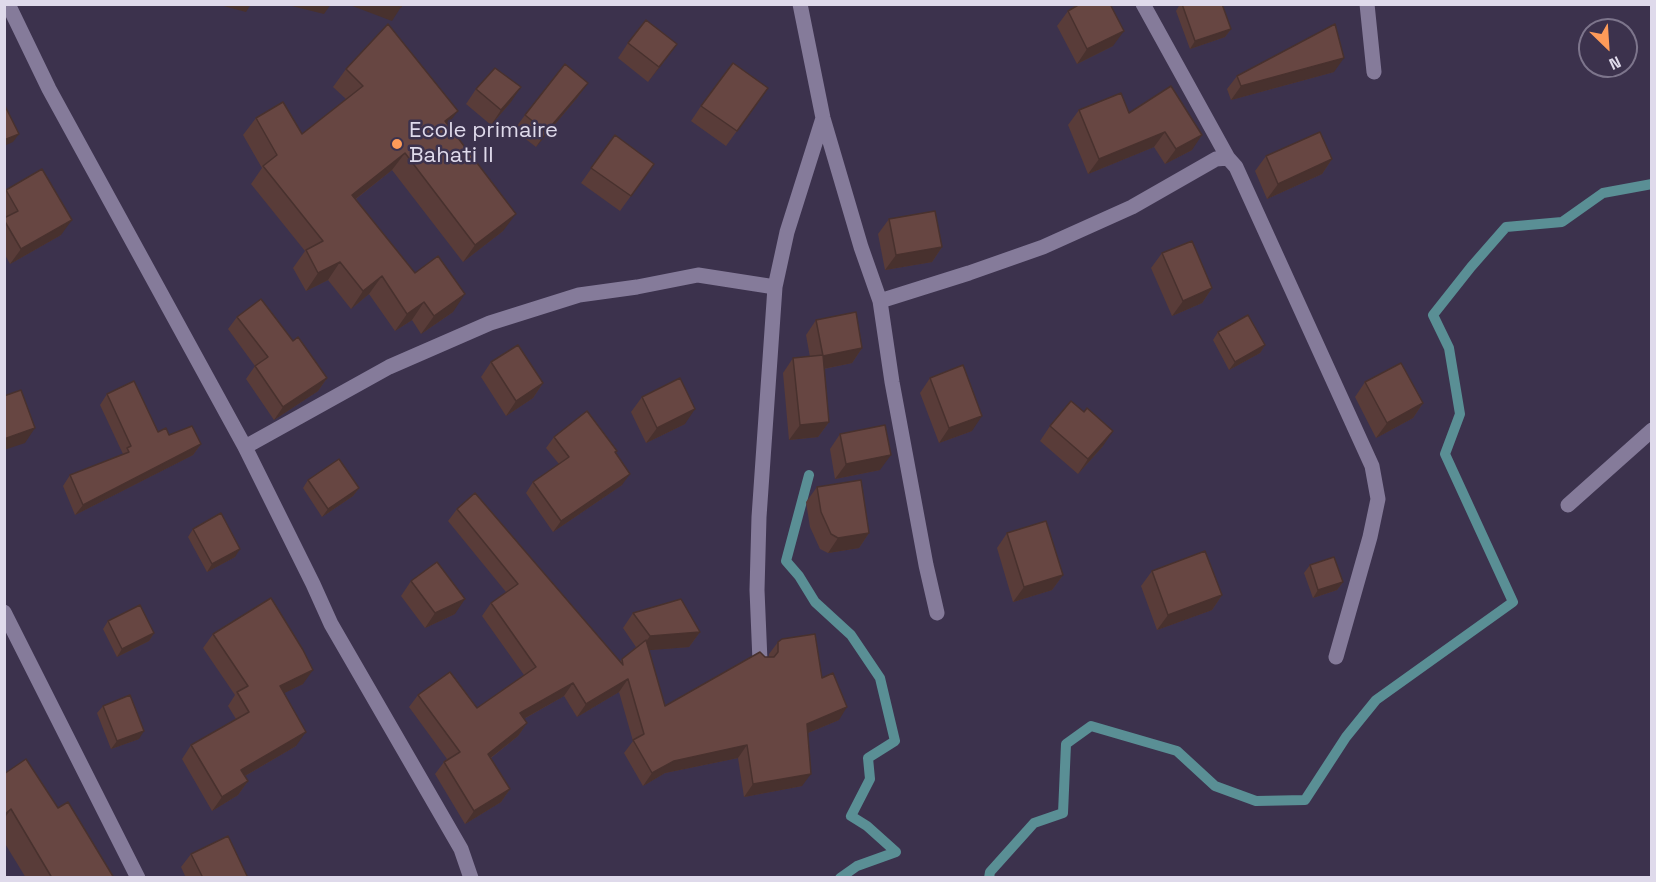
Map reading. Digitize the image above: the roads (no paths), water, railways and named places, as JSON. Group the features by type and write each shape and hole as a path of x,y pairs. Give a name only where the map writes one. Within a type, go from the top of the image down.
{"street":[{"path":"8,4 49,89 245,447 331,624 461,849 471,878"},
{"path":"800,4 824,118 861,247 880,301 892,382 937,613"},
{"path":"1143,4 1228,158 1236,167 1372,466 1378,499 1370,537 1336,657"},
{"path":"1366,4 1374,72"},
{"path":"760,661 756,590 775,287 787,232 824,118"},
{"path":"880,301 969,273 1043,246 1132,207 1216,159 1228,158"},
{"path":"245,447 390,367 490,323 579,295 698,275 775,287"},
{"path":"1568,505 1652,430"},
{"path":"4,612 138,878"}],"waterway":[{"path":"989,878 990,872 1034,823 1063,813 1066,744 1091,726 1177,751 1215,786 1256,801 1305,800 1346,737 1376,700 1513,602 1445,454 1460,414 1449,348 1433,315 1506,227 1562,222 1603,193 1652,184"},
{"path":"809,475 786,561 799,576 815,602 851,635 880,678 895,741 868,758 870,779 851,816 867,826 896,852 857,866 840,878"}],"place":[{"name":"Ecole primaire Bahati II","path":"397,144"}]}
